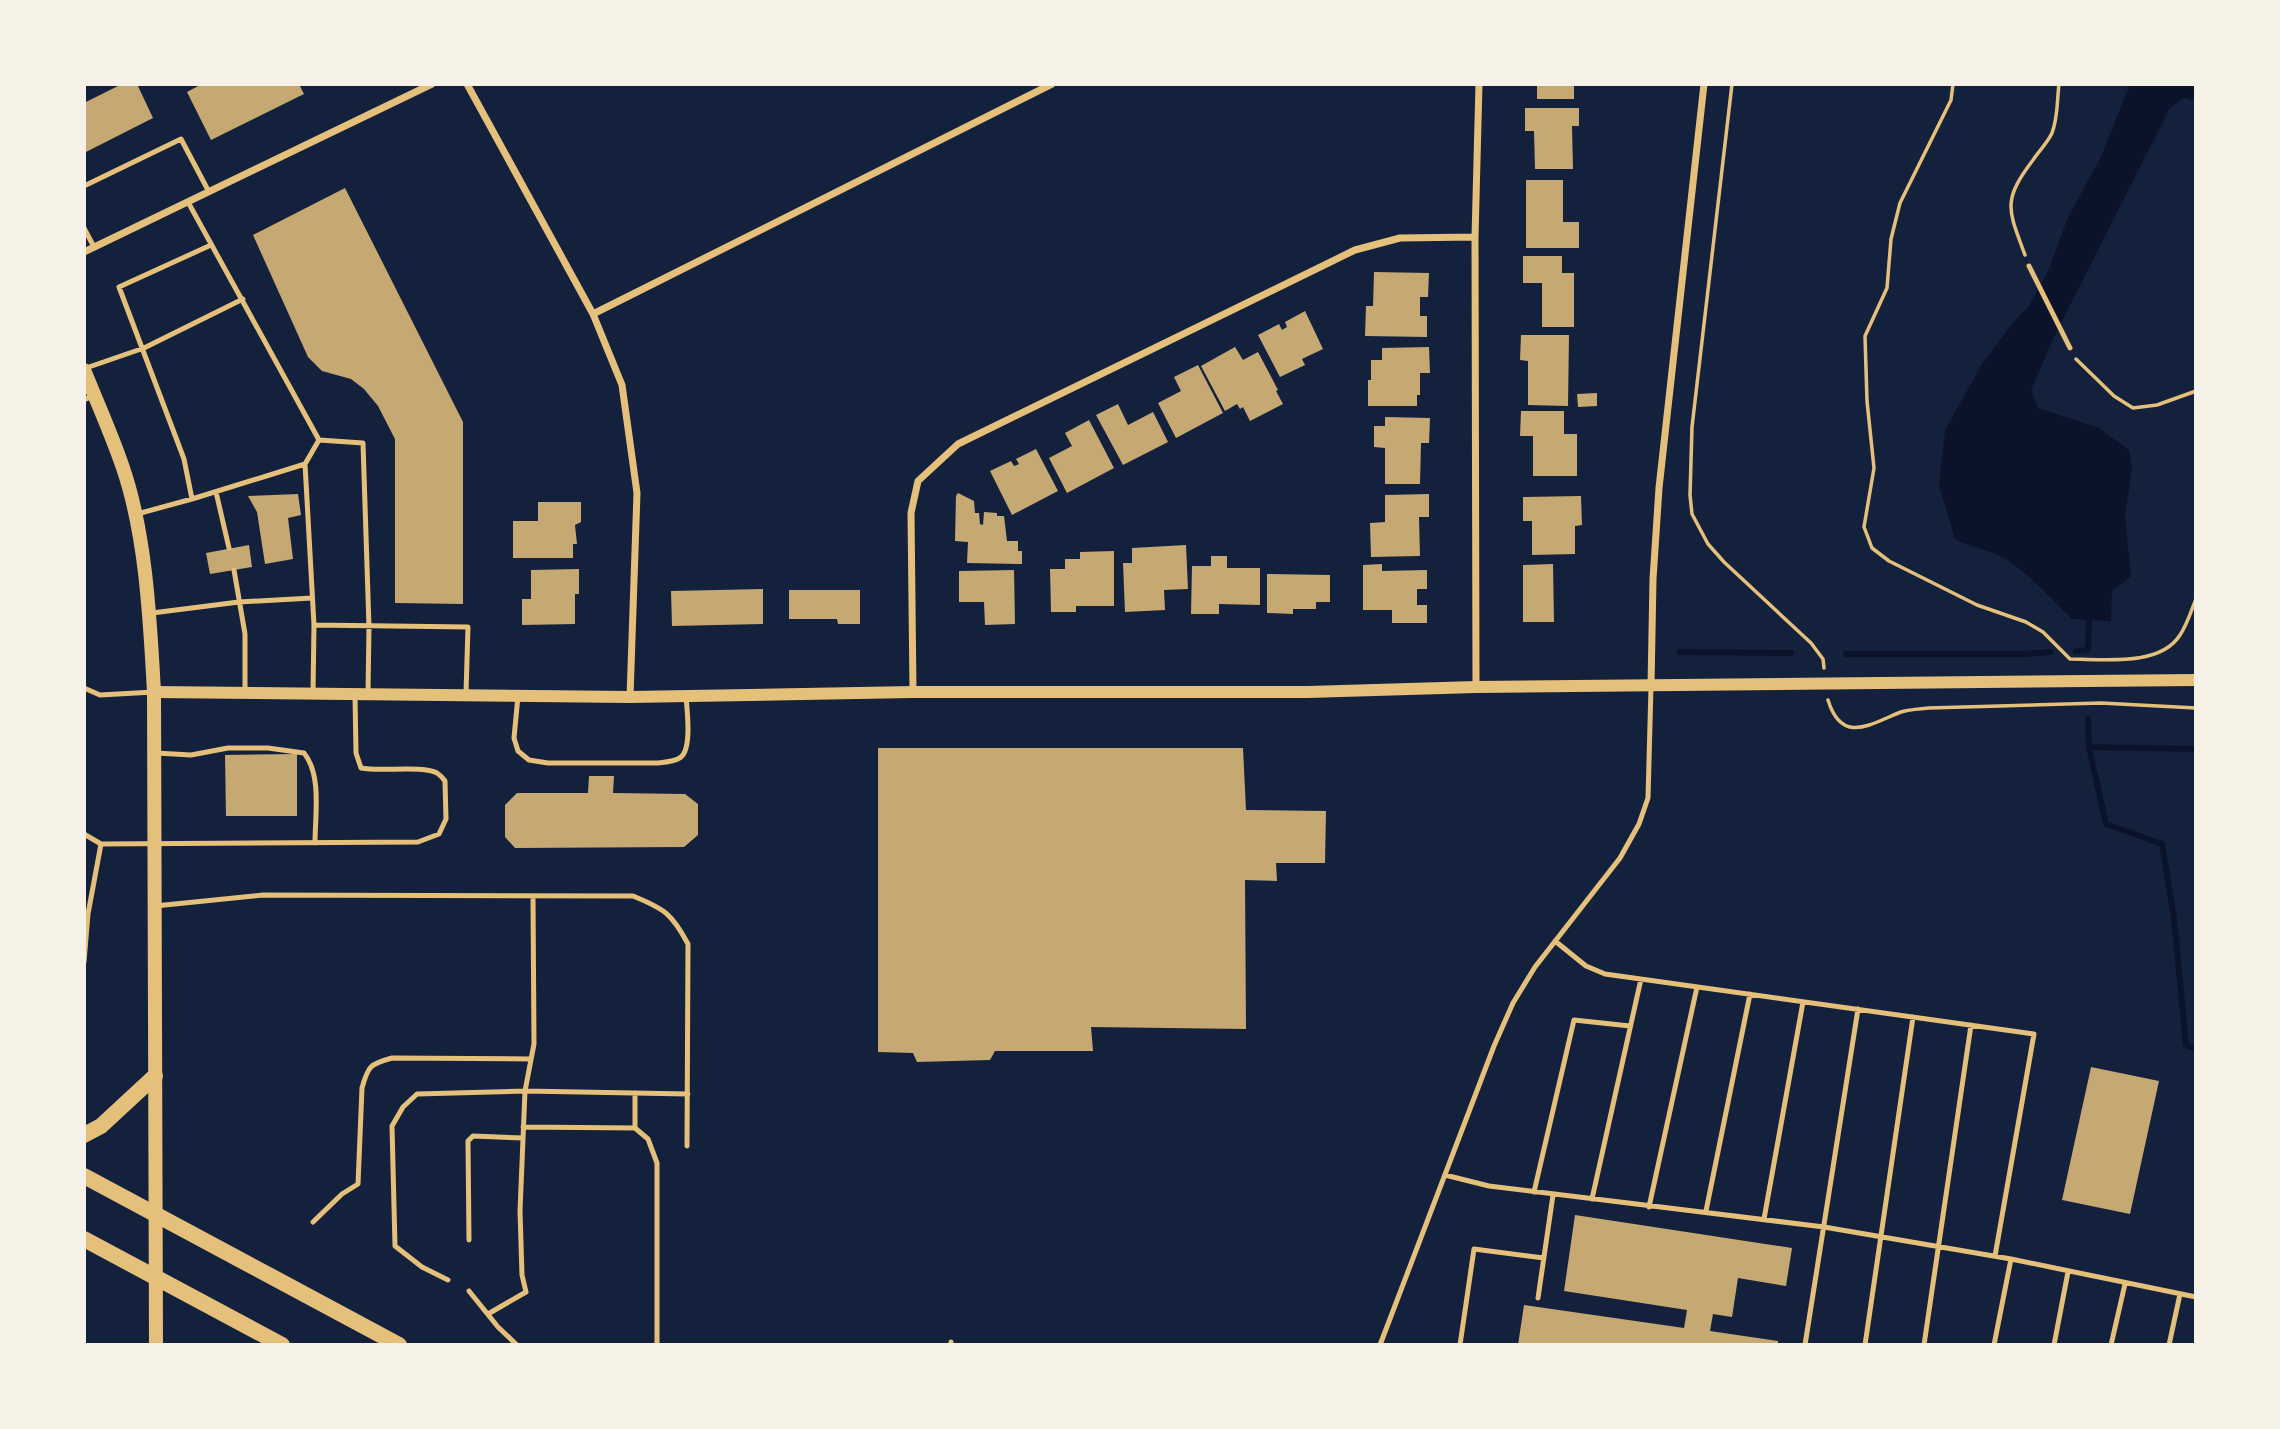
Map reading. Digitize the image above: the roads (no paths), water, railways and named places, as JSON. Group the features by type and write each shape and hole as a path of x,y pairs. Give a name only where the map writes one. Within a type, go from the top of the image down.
{"highway":[{"path":"84,1135 118,1111 155,1076"},
{"path":"84,1176 399,1345"},
{"path":"84,1239 282,1345"}],"main road":[{"path":"84,370 89,398 123,466 143,560 149,613 154,692 156,1345"}],"street":[{"path":"84,252 432,84"},
{"path":"467,84 593,314 622,385 637,493 630,697"},
{"path":"593,314 1052,84"},
{"path":"1476,687 1475,237 1479,84"},
{"path":"1651,686 1653,579 1659,488 1704,84"},
{"path":"914,692 911,513 918,481 958,444 1355,250 1399,238 1475,237"},
{"path":"154,692 630,697 914,692 1308,692 1476,687 2196,680"}],"lane":[{"path":"84,186 181,139 209,192"},
{"path":"188,202 319,440"},
{"path":"84,228 94,247"},
{"path":"192,499 184,459 120,288 211,244"},
{"path":"2029,266 2070,348"},
{"path":"84,370 144,348 243,299"},
{"path":"313,694 314,625 306,464 319,440"},
{"path":"84,834 101,844 418,842 439,834 446,819 445,781 435,771 376,771 361,768 356,753 369,627 363,443 319,440"},
{"path":"134,515 306,464"},
{"path":"216,492 229,548"},
{"path":"234,570 244,634 245,693"},
{"path":"149,613 239,602 312,598"},
{"path":"314,625 468,627 466,695"},
{"path":"1380,1345 1494,1046 1513,1003 1535,967 1620,858 1639,824 1648,798 1651,686"},
{"path":"84,688 100,695 154,692"},
{"path":"518,696 514,738 518,751 528,760 548,763 659,763 682,757 688,732 686,696"},
{"path":"154,753 191,755 228,748 268,748 304,753 311,761 314,782 315,843"},
{"path":"84,962 88,914 101,844"},
{"path":"154,906 263,895 634,896 661,908 677,923 688,944 687,1146"},
{"path":"488,1314 526,1292 521,1262 523,1127 525,1091 534,1044 533,896"},
{"path":"84,922 88,914"},
{"path":"1555,941 1586,966 1605,974 2034,1034 1996,1256"},
{"path":"1592,1199 1641,979"},
{"path":"1649,1207 1697,987"},
{"path":"1706,1212 1750,994"},
{"path":"1764,1219 1803,1002"},
{"path":"1805,1345 1858,1009"},
{"path":"1865,1345 1913,1017"},
{"path":"1534,1192 1574,1020 1630,1026"},
{"path":"1924,1345 1971,1025"},
{"path":"313,1222 342,1194 358,1184 362,1088 366,1073 373,1063 392,1058 531,1059"},
{"path":"448,1280 422,1267 396,1246 392,1126 403,1107 417,1094 525,1091 688,1094"},
{"path":"635,1093 635,1128"},
{"path":"523,1127 635,1128 648,1139 657,1163 657,1345"},
{"path":"469,1240 468,1142 473,1136 523,1138"},
{"path":"1445,1175 1489,1186 1553,1195 1824,1227 1996,1256 2196,1297"},
{"path":"1538,1298 1553,1195"},
{"path":"1460,1345 1474,1250 1544,1258"},
{"path":"1994,1345 2011,1259"},
{"path":"2054,1345 2068,1272"},
{"path":"2111,1345 2124,1284"},
{"path":"469,1291 517,1345"},
{"path":"2169,1345 2180,1294"}],"water":[{"path":"2130,84 2196,84 2196,101 2184,98 2170,108 2054,337 2031,390 2038,408 2099,428 2129,450 2132,469 2125,516 2131,576 2112,591 2111,621 2072,619 2011,563 1955,539 1939,485 1945,430 1982,364 2014,321 2029,306 2049,269 2068,217 2100,159"}],"waterway":[{"path":"2076,651 2088,650 2089,619"},
{"path":"1680,652 1791,653"},
{"path":"1846,654 2051,652"},
{"path":"2088,719 2089,747 2196,749"},
{"path":"2089,747 2106,824 2162,844 2174,918 2186,1045 2196,1049"}]}
